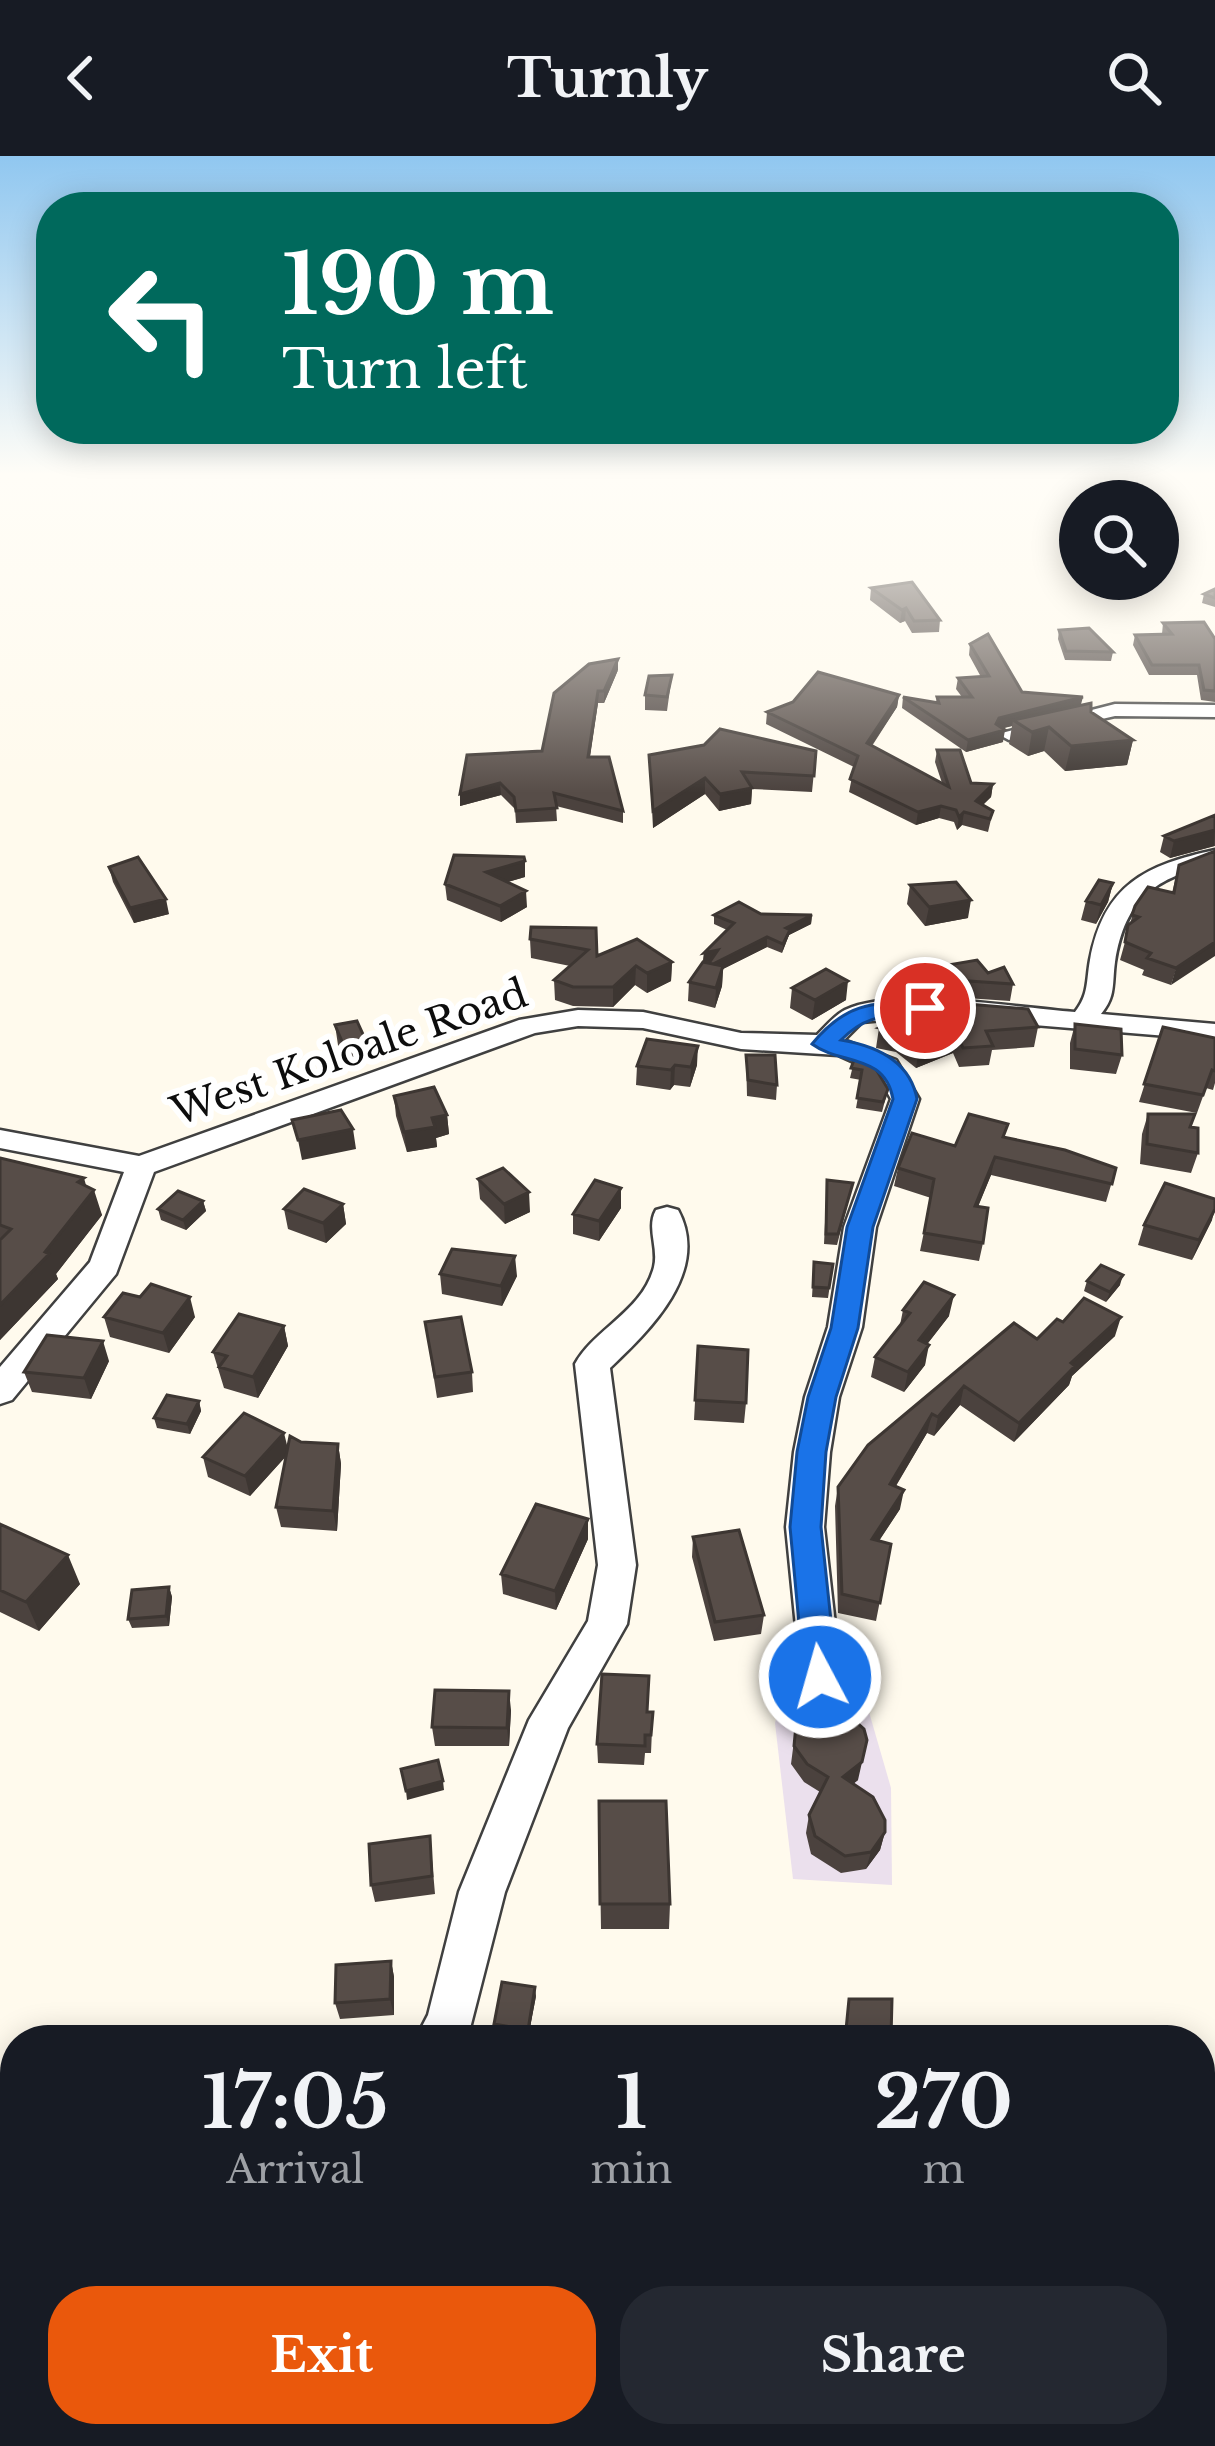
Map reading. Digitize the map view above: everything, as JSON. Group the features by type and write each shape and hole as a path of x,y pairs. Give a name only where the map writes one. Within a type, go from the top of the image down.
{"street":[{"path":"1009,734 1114,710 1215,711"},
{"path":"1082,1021 1101,997 1098,976 1108,935 1128,902 1149,877 1215,857"},
{"path":"824,1044 852,1016 925,1008 1215,1032"},
{"name":"West Koloale Road","path":"0,1139 141,1166 529,1026 578,1018 643,1020 741,1041 824,1044 854,1049 883,1062 902,1081 905,1099 860,1227 844,1328 822,1397 812,1452 806,1527 820,1677"},
{"path":"0,1390 105,1266 141,1166"},
{"path":"449,2025 482,1892 550,1720 607,1624 617,1564 592,1364 643,1317 671,1266 667,1217"}],"shaded area":[{"path":"789,1674 860,1681 891,1788 892,1885 793,1879 775,1723"}],"building":[{"path":"912,582 940,620 914,621 906,608 902,610 871,588"},
{"path":"1204,622 1215,639 1215,691 1204,690 1199,665 1152,665 1135,635 1172,634 1163,623"},
{"path":"1089,628 1113,652 1066,651 1059,630"},
{"path":"988,634 1022,692 1083,697 999,718 996,724 1005,730 968,740 903,697 939,703 937,697 972,697 958,678 989,676 970,644"},
{"path":"618,659 604,691 598,691 588,757 609,757 623,811 554,793 557,808 516,811 514,797 500,783 460,794 467,755 542,751 554,693 589,664"},
{"path":"818,672 899,695 867,743 949,787 937,750 960,750 971,783 993,784 976,801 993,811 990,819 964,812 959,817 956,810 941,806 918,812 850,779 858,756 767,712 793,702"},
{"path":"672,675 667,697 645,695 649,676"},
{"path":"1091,703 1091,712 1133,740 1071,746 1049,727 1032,732 1013,720"},
{"path":"720,729 816,751 814,776 742,772 752,788 720,794 705,778 653,811 649,755 704,745"},
{"path":"1215,815 1215,830 1174,841 1164,836"},
{"path":"1215,851 1215,942 1176,968 1147,958 1151,953 1125,942 1128,925 1139,917 1132,915 1135,906 1148,887 1174,893 1179,865"},
{"path":"454,855 524,857 525,861 486,872 526,891 500,906 445,884"},
{"path":"138,857 166,899 130,908 109,867"},
{"path":"1099,880 1113,883 1101,905 1086,901"},
{"path":"956,882 971,900 929,907 910,885"},
{"path":"739,902 761,914 812,915 786,928 790,930 783,944 767,937 709,963 718,950 704,953 734,923 714,915"},
{"path":"531,927 596,928 597,956 637,939 672,962 647,973 636,966 613,987 573,987 554,980 588,950 530,939"},
{"path":"977,960 988,973 1004,967 1013,984 925,978 919,970"},
{"path":"703,962 723,966 716,988 689,982"},
{"path":"826,969 848,981 815,1000 792,988"},
{"path":"943,1002 1028,1009 1038,1027 986,1031 993,1046 963,1048 956,1033 919,1048 899,1033 879,1028"},
{"path":"357,1021 366,1041 344,1046 335,1025"},
{"path":"1075,1024 1121,1029 1122,1055 1075,1049"},
{"path":"1163,1027 1215,1038 1215,1071 1203,1095 1144,1084"},
{"path":"647,1039 698,1046 691,1067 637,1066"},
{"path":"746,1055 775,1055 777,1085 748,1080"},
{"path":"855,1057 874,1066 888,1089 883,1102 857,1098 862,1070 851,1068"},
{"path":"434,1087 447,1115 432,1118 435,1127 404,1132 394,1096"},
{"path":"341,1110 353,1129 298,1140 292,1120"},
{"path":"969,1114 1008,1124 1003,1137 1065,1150 1116,1168 1112,1184 995,1157 975,1206 988,1208 983,1243 924,1233 934,1179 898,1168 912,1133 955,1146"},
{"path":"1148,1114 1195,1114 1190,1127 1198,1128 1198,1153 1147,1144"},
{"path":"0,1158 84,1178 78,1182 94,1190 45,1252 49,1254 0,1305 0,1240 11,1229 0,1225"},
{"path":"503,1168 529,1192 504,1204 478,1179"},
{"path":"595,1180 621,1188 599,1221 573,1214"},
{"path":"827,1180 853,1183 838,1234 826,1234"},
{"path":"1165,1183 1215,1199 1215,1209 1199,1240 1144,1225"},
{"path":"304,1189 343,1204 323,1223 284,1209"},
{"path":"178,1191 203,1201 183,1220 158,1209"},
{"path":"452,1249 515,1256 501,1286 440,1274"},
{"path":"814,1262 833,1264 829,1288 813,1287"},
{"path":"1101,1265 1123,1275 1110,1292 1087,1281"},
{"path":"924,1282 954,1295 919,1340 929,1345 908,1372 875,1357 910,1313 903,1310"},
{"path":"151,1284 190,1297 163,1333 104,1317 123,1293 140,1297"},
{"path":"1084,1298 1121,1317 1071,1363 1075,1366 1019,1423 964,1386 938,1417 932,1414 890,1484 904,1490 872,1539 891,1544 880,1603 842,1594 838,1487 868,1445 1014,1323 1037,1339 1057,1319 1063,1322"},
{"path":"239,1314 284,1326 253,1377 219,1367 227,1356 213,1352"},
{"path":"461,1317 472,1372 435,1377 425,1322"},
{"path":"47,1335 103,1341 84,1378 24,1372"},
{"path":"698,1346 748,1350 746,1403 695,1400"},
{"path":"167,1395 199,1401 187,1424 154,1418"},
{"path":"244,1413 284,1433 245,1476 203,1457"},
{"path":"290,1436 301,1442 338,1444 333,1511 276,1507"},
{"path":"536,1504 588,1519 555,1591 501,1574"},
{"path":"0,1524 68,1555 26,1602 0,1590"},
{"path":"739,1530 764,1615 715,1622 693,1537"},
{"path":"169,1587 166,1616 128,1619 132,1590"},
{"path":"602,1674 649,1676 647,1712 653,1712 645,1746 597,1744"},
{"path":"435,1690 509,1691 507,1728 432,1727"},
{"path":"820,1708 845,1712 864,1729 867,1740 862,1762 843,1777 873,1797 885,1820 885,1832 871,1852 845,1856 815,1836 809,1815 828,1777 807,1764 794,1746 796,1725"},
{"path":"438,1760 443,1781 406,1791 401,1769"},
{"path":"599,1801 666,1801 670,1904 600,1904"},
{"path":"430,1836 432,1876 371,1885 369,1844"},
{"path":"391,1961 390,1999 335,2003 336,1965"},
{"path":"502,1982 535,1987 529,2025 494,2024"},
{"path":"849,1999 892,1999 891,2025 846,2025"}],"route":[{"path":"820,1677 806,1527 812,1452 822,1397 844,1328 860,1227 905,1099 902,1081 883,1062 854,1049 824,1044 852,1016 925,1008"}]}
